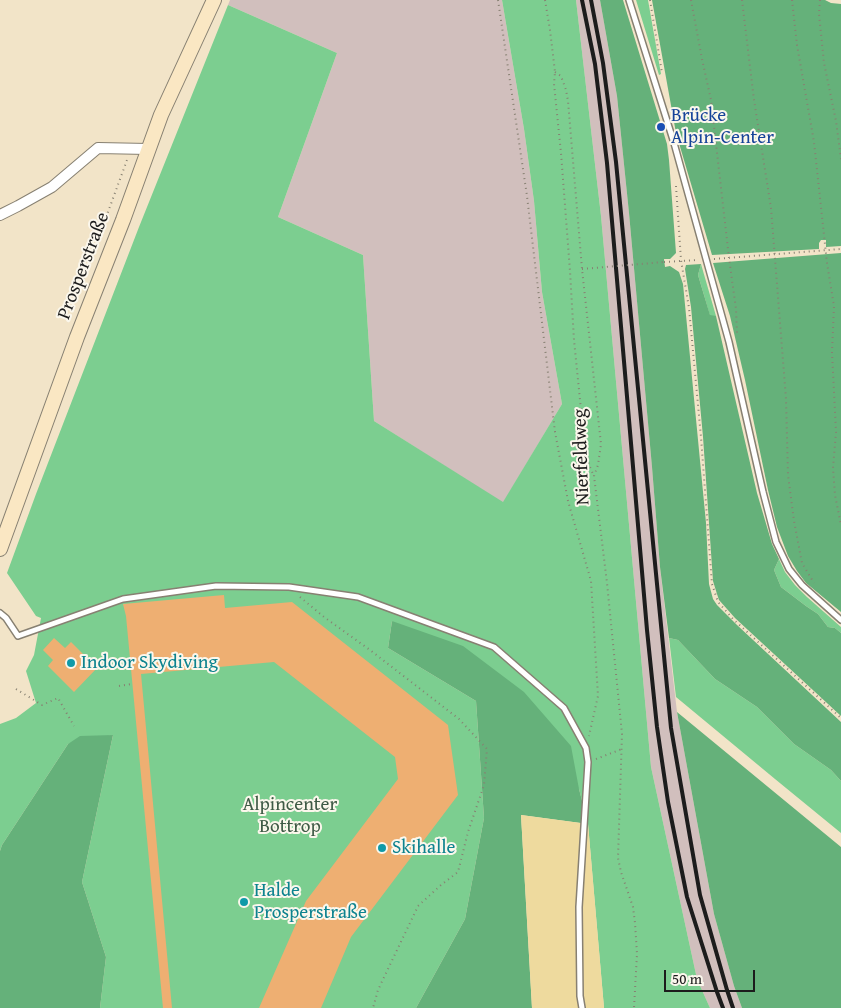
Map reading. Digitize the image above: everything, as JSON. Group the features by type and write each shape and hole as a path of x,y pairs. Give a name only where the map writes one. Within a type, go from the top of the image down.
{"main road":[{"name":"Prosperstraße","path":"0,550 77,337 123,220 161,115 214,0"}],"street":[{"path":"0,215 52,187 98,148 148,149"}],"lane":[{"path":"629,0 674,143 729,342 776,542 789,569 802,585 841,620"},
{"path":"0,613 6,618 18,636 123,599 216,586 289,587 358,597 494,646 564,708 586,748 588,762 579,907 580,996 582,1008"}],"path":[{"path":"498,0 527,196 555,432 568,500 591,581 598,696 586,748"},
{"path":"545,0 555,72 554,84 568,241 574,340 586,447 589,465 594,476"},
{"path":"650,0 662,75"},
{"path":"691,0 711,100 728,258 736,309 737,336 729,342"},
{"path":"742,0 754,100 771,208 786,399 788,475 802,563 816,586 814,596"},
{"path":"792,0 797,45 814,142 834,306 832,352 836,432 833,468 835,495 841,525"},
{"path":"820,0 819,14 824,63 836,122 841,159"},
{"name":"Nierfeldweg","path":"555,72 561,76 568,102 582,269 600,444 598,465 594,476 617,673 622,734 618,858 636,923 637,954 634,1008"},
{"path":"676,182 681,260 689,308 712,584 718,602 733,619 841,718"},
{"path":"713,259 841,250"},
{"path":"582,269 698,260"},
{"path":"289,587 324,617 459,719 487,749 484,785 468,832 458,872 418,906 378,990 373,1008"},
{"path":"119,686 132,684"},
{"path":"16,689 42,705 58,698 74,726"},
{"path":"588,762 622,748"}],"shaded area":[{"path":"230,0 502,0 534,201 542,292 562,404 503,503 374,421 363,255 278,217 337,53 228,5"},
{"path":"576,0 600,0 617,96 660,567 677,712 714,914 742,1008 710,1008 697,979 651,767 601,216"}],"green space":[{"name":"Alpincenter Bottrop","path":"502,0 576,0 601,216 651,767 697,979 710,1008 604,1008 588,824 579,789 392,621 388,648 476,701 484,818 465,919 416,1008 100,1008 106,957 82,882 113,735 68,744 2,845 0,851 0,724 16,718 36,703 26,671 34,655 41,618 36,616 7,573 139,227 228,5 337,53 278,217 363,255 374,421 503,502 562,404 542,292 534,201"},
{"path":"600,0 623,0 667,144 676,253 670,259 664,259 665,267 670,266 679,272 683,284 706,523 709,584 713,599 737,625 841,722 841,781 831,770 794,744 757,707 715,679 678,640 669,638 660,567 617,96"},
{"path":"636,0 648,0 661,74 659,75"},
{"path":"652,0 825,0 841,4 841,246 826,247 826,240 821,240 819,249 712,255 676,133"},
{"path":"841,253 841,612 806,583 788,556 777,527 730,316 713,263"},
{"path":"701,264 716,316 710,316 698,275"},
{"path":"701,264 698,275 710,315 716,316 757,493 772,544 779,559 774,570 781,587 818,614 828,627 835,628 841,633 841,716 735,618 719,600 717,594 713,581 703,437 691,307 685,269 686,265"},
{"path":"779,559 785,572 795,585 841,627 841,633 835,628 828,627 818,614 781,587 774,570"},
{"path":"392,621 463,646 524,692 571,746 588,824 521,815 532,1008 416,1008 465,919 484,818 476,701 388,648"},
{"path":"669,638 678,640 715,679 757,707 794,744 831,770 841,781 841,833 676,697"},
{"path":"677,712 841,847 841,1008 742,1008 714,914"},
{"path":"113,735 82,882 106,957 100,1008 0,1008 0,851 2,845 68,744 80,736"}],"sand":[{"path":"521,815 588,824 604,1008 532,1008"}],"building":[{"name":"Skihalle","path":"224,595 225,608 292,602 448,725 458,795 351,937 321,1008 259,1008 306,901 398,779 395,757 274,662 141,674 172,1008 163,1008 126,616 123,604"},
{"name":"Indoor Skydiving","path":"54,638 65,648 71,642 97,668 74,692 48,666 53,660 43,650"}],"railway":[{"path":"582,0 595,64 607,163 657,727 668,802 687,897 723,1008"},
{"path":"591,0 603,63 616,162 671,728 700,895 733,1008"}],"place":[{"name":"Brücke Alpin-Center","path":"661,127"},
{"name":"Indoor Skydiving","path":"71,663"},
{"name":"Skihalle","path":"382,848"},
{"name":"Halde Prosperstraße","path":"244,902"}]}
